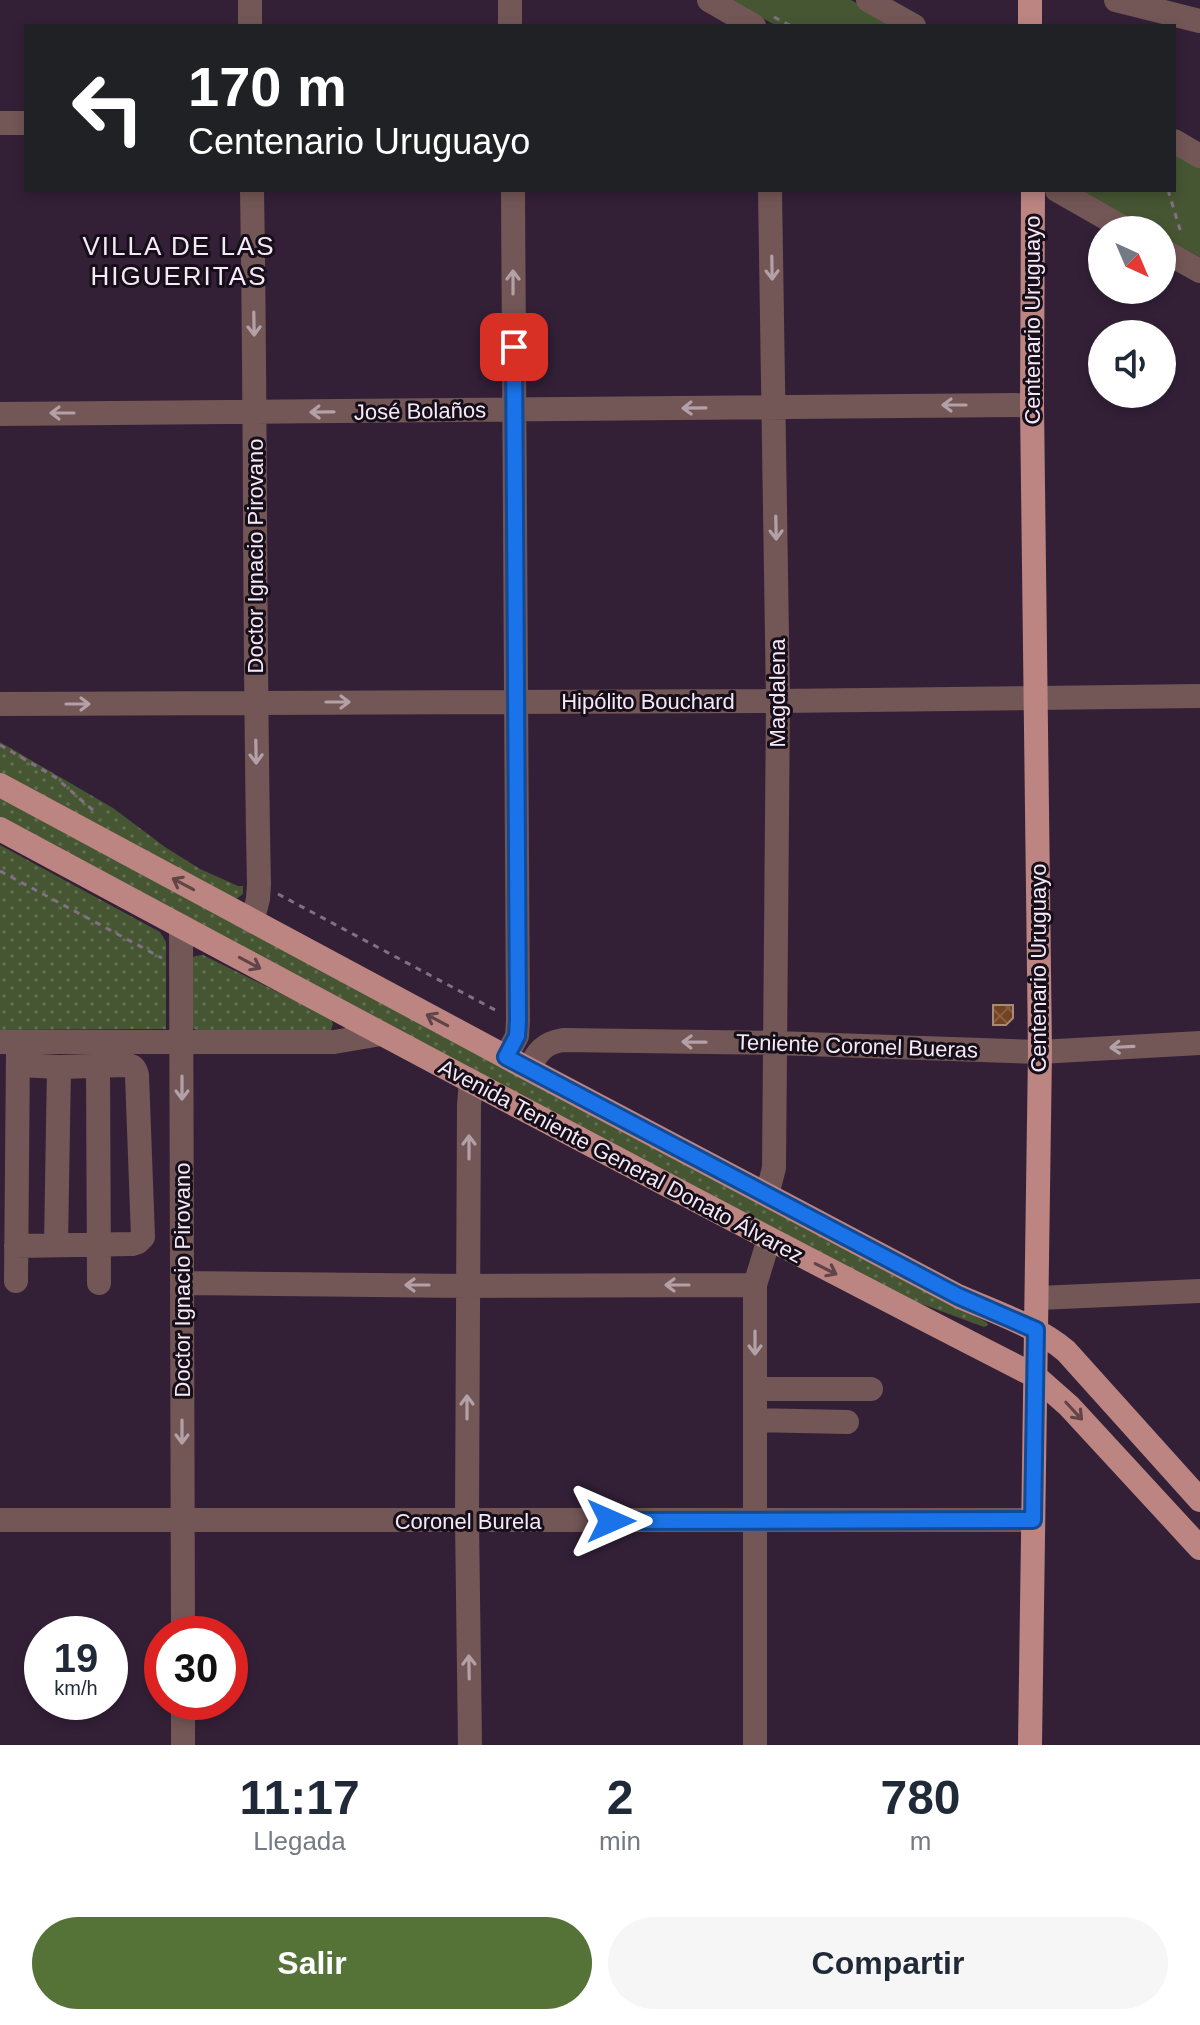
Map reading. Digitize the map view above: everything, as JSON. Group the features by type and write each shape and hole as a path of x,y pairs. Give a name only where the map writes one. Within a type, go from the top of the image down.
{"main road":[{"path":"1030,0 1030,24"},
{"name":"Centenario Uruguayo","path":"1030,1745 1040,1052 1032,405 1033,192"},
{"name":"Avenida Teniente General Donato Álvarez","path":"0,785 958,1296 1053,1340 1200,1500"},
{"name":"Avenida Teniente General Donato Álvarez","path":"0,829 381,1034 1035,1376 1069,1406 1200,1548"}],"street":[{"path":"250,0 250,24"},
{"path":"510,0 510,24"},
{"path":"709,0 762,21"},
{"path":"868,0 910,24"},
{"path":"1116,0 1200,21"},
{"path":"0,123 24,123"},
{"path":"1176,142 1200,156"},
{"name":"Doctor Ignacio Pirovano","path":"252,192 259,884 252,922"},
{"path":"506,1057 518,1034 513,192"},
{"name":"Magdalena","path":"767,1195 774,1168 778,701 770,192"},
{"path":"1060,192 1102,216"},
{"path":"1176,248 1200,271"},
{"name":"José Bolaños","path":"0,414 1032,405"},
{"name":"Hipólito Bouchard","path":"0,704 1200,696"},
{"name":"Doctor Ignacio Pirovano","path":"181,926 183,1616"},
{"path":"12,1050 181,1042 334,1042 381,1034"},
{"path":"518,1034 545,1045 536,1054 529,1069"},
{"name":"Teniente Coronel Bueras","path":"545,1045 563,1040 776,1043 1040,1052 1200,1043"},
{"path":"12,1050 59,1067 133,1066 137,1075 143,1237 132,1244 16,1246"},
{"path":"12,1050 16,1281"},
{"path":"98,1066 99,1283"},
{"path":"56,1245 59,1067"},
{"path":"470,1745 467,1521 471,1080"},
{"path":"755,1745 755,1285 769,1239"},
{"path":"182,1283 755,1285"},
{"path":"1038,1298 1200,1291"},
{"path":"755,1389 871,1389"},
{"path":"755,1420 847,1422"},
{"name":"Coronel Burela","path":"0,1520 1033,1520"},
{"path":"183,1720 183,1745"}],"path":[{"path":"1168,192 1170,216"},
{"path":"0,871 181,968"}],"green space":[{"path":"730,0 851,0 893,24 773,24"},
{"path":"1176,152 1200,165 1200,257 1176,244 1176,216 1122,216 1077,192 1176,192"},
{"path":"0,742 113,808 200,869 243,886 243,894 236,899 229,898 0,773"},
{"path":"0,798 988,1325 984,1327 892,1293 0,818"},
{"path":"0,845 160,932 166,942 166,1029 0,1030"},
{"path":"203,955 330,1018 333,1024 330,1033 202,1033 193,1028 191,959"}],"building":[{"path":"993,1005 1013,1005 1013,1018 1006,1025 993,1025"}],"district":[{"name":"VILLA DE LAS HIGUERITAS","path":"179,261"}],"route":[{"path":"514,347 518,1021 517,1036 506,1057 958,1296 1036,1330 1033,1520 611,1521"}]}
